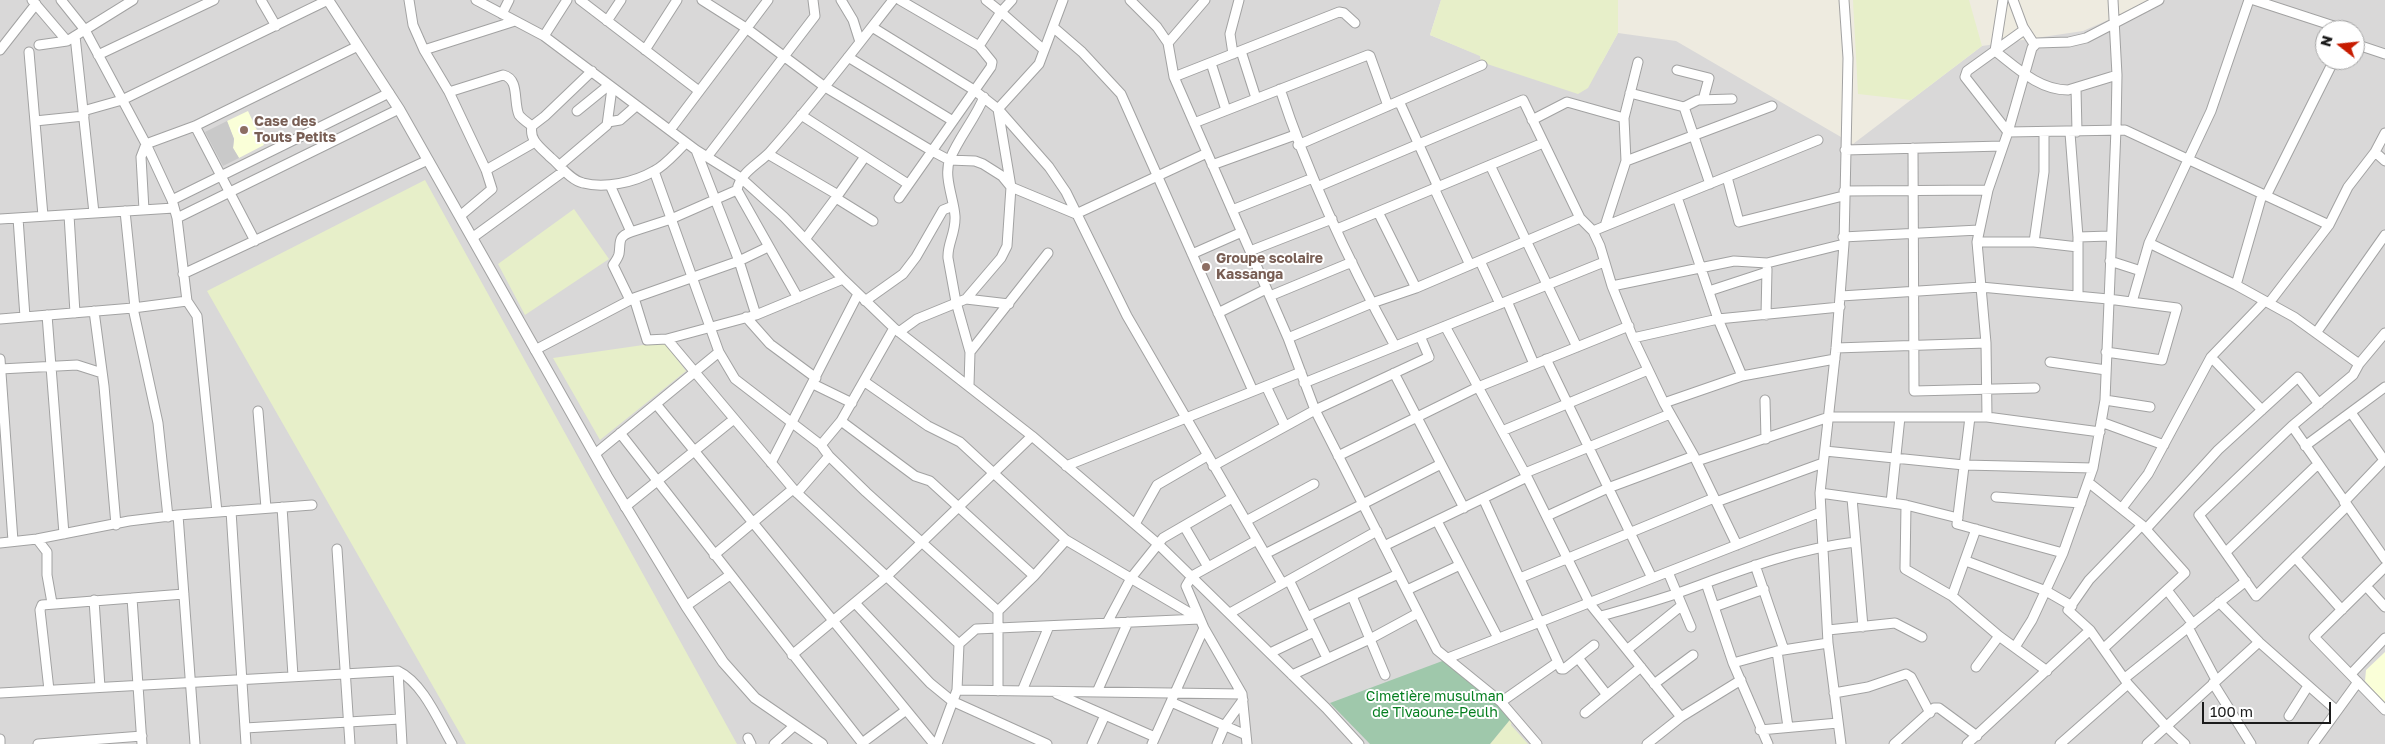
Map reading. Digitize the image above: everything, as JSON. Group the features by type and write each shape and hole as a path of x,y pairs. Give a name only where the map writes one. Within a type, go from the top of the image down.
{"street":[{"path":"61,0 85,30 146,144 174,209 187,301 197,316 217,512"},
{"path":"98,55 214,0"},
{"path":"261,0 276,26"},
{"path":"35,121 83,114 122,100 328,0 399,108 625,507 686,606 738,680 755,698 822,744"},
{"path":"409,0 413,26 424,50 449,92 486,170 492,189 460,216"},
{"path":"476,0 544,36 686,143 741,178 806,238 843,279 896,330 1032,436 1158,544 1230,613 1360,744"},
{"path":"502,14 509,0"},
{"path":"544,36 567,0"},
{"path":"580,0 699,91"},
{"path":"608,21 621,0"},
{"path":"645,50 677,0"},
{"path":"702,0 746,28 825,87 932,151 950,160 975,161 983,164 1002,176 1011,187 1076,214 1207,153"},
{"path":"670,130 768,0"},
{"path":"707,157 786,57 815,16 813,0"},
{"path":"841,0 853,20 860,42"},
{"path":"798,298 737,190 741,178 768,154 825,87 893,0"},
{"path":"899,198 992,62 979,46 900,0"},
{"path":"986,0 1044,50"},
{"path":"979,46 1001,12 1012,0"},
{"path":"998,108 1039,64 1062,0"},
{"path":"1130,0 1157,27 1168,43 1174,77 1288,338 1315,410 1437,650 1501,702 1537,744"},
{"path":"1239,0 1230,34 1256,98"},
{"path":"1841,744 1828,644 1820,493 1840,307 1844,240 1848,58 1844,0"},
{"path":"1995,51 2003,0"},
{"path":"2013,0 2024,30 2034,44"},
{"path":"2015,647 2032,620 2063,553 2093,468 2105,400 2110,236 2116,129 2117,75 2113,0"},
{"path":"2034,44 2079,40 2159,0"},
{"path":"2132,302 2149,243 2211,111 2249,0"},
{"path":"2254,0 2274,4 2318,20"},
{"path":"40,45 71,38 130,1"},
{"path":"1168,43 1203,1"},
{"path":"0,50 34,2 71,38 83,114 94,213"},
{"path":"1174,77 1339,12 1344,13 1355,23"},
{"path":"424,50 516,21"},
{"path":"872,27 974,90 998,108 1049,167 1076,214 1127,316 1265,554 1286,582 1307,617 1327,658"},
{"path":"1053,27 1082,52 1120,94 1253,391"},
{"path":"2008,132 1964,77 1967,71 2024,30"},
{"path":"1987,417 1986,343 1976,242 1988,190 2008,132 2034,44"},
{"path":"144,210 140,157 146,144 195,126 358,46"},
{"path":"2365,47 2385,54"},
{"path":"1995,51 2025,74 2054,90 2076,88 2117,75"},
{"path":"29,52 43,216"},
{"path":"1194,123 1368,55 1388,106"},
{"path":"848,57 953,121"},
{"path":"1605,226 1626,162 1624,118 1638,62"},
{"path":"1210,63 1226,110"},
{"path":"1298,146 1482,65"},
{"path":"1677,70 1709,78 1703,100"},
{"path":"2236,285 2264,195 2329,70"},
{"path":"592,71 532,126 530,133 535,142 562,168 583,183 610,185 629,181 654,171 686,143"},
{"path":"449,92 503,75 508,77 513,81 519,114 532,126"},
{"path":"577,111 610,86"},
{"path":"608,122 610,86"},
{"path":"1280,88 1298,146 1352,262 1395,346"},
{"path":"2076,88 2074,132 2078,296"},
{"path":"174,209 222,176 389,93"},
{"path":"1630,93 1684,107 1703,100 1732,98"},
{"path":"969,385 970,352 956,302 948,252 955,232 948,174 950,160 984,97"},
{"path":"1232,210 1419,144 1523,100 1580,218 1593,231 1633,338 1664,403 1695,458 1737,545"},
{"path":"1399,102 1419,144 1470,265"},
{"path":"1532,120 1567,102 1624,118"},
{"path":"472,238 562,168 608,122 620,120 636,106"},
{"path":"1626,162 1772,106"},
{"path":"1684,107 1710,184"},
{"path":"0,219 174,209 230,190 399,108"},
{"path":"966,299 1001,258 1007,246 1011,187 998,108"},
{"path":"800,115 864,158 908,184"},
{"path":"195,126 255,241"},
{"path":"2008,132 2125,130 2188,161 2226,176 2329,225"},
{"path":"2034,242 2042,192 2044,132"},
{"path":"2122,508 2148,474 2211,357 2267,302 2329,225 2348,187 2374,152 2385,133"},
{"path":"1212,166 1295,134"},
{"path":"1593,231 1818,140"},
{"path":"486,170 535,142"},
{"path":"1337,229 1543,143"},
{"path":"1845,150 2003,146"},
{"path":"1913,148 1912,344 1914,391 2035,388"},
{"path":"696,150 739,261 756,314"},
{"path":"2374,152 2385,160"},
{"path":"768,154 837,196 873,221"},
{"path":"806,238 864,158"},
{"path":"183,274 428,160"},
{"path":"1490,165 1577,347"},
{"path":"654,171 719,352 735,379 794,422 821,445 829,456 998,611"},
{"path":"1727,177 1739,222 1844,194 1988,190"},
{"path":"610,185 631,232"},
{"path":"737,190 671,219 623,235 619,240 619,253 613,265 632,299 648,340 667,339 756,314 843,279"},
{"path":"1677,197 1718,319 1742,376"},
{"path":"865,301 903,274 916,257 942,210 953,206"},
{"path":"125,211 134,308 158,423 168,517"},
{"path":"1378,212 1416,288"},
{"path":"69,215 75,313"},
{"path":"18,218 25,317"},
{"path":"1288,338 1372,303 1416,288 1580,218"},
{"path":"1250,250 1332,219"},
{"path":"1709,291 1844,240 1913,233 1979,230"},
{"path":"1192,254 1242,232"},
{"path":"2316,333 2385,235"},
{"path":"2078,237 2110,236"},
{"path":"1976,242 2034,242 2078,247"},
{"path":"2149,243 2236,285 2294,317 2359,364"},
{"path":"535,350 632,299 739,261 768,247"},
{"path":"970,352 1048,253"},
{"path":"1480,261 1504,302 1534,364"},
{"path":"1612,286 1734,261 1767,268"},
{"path":"2110,261 2141,271"},
{"path":"1218,312 1352,262"},
{"path":"1304,382 1604,262"},
{"path":"1766,314 1767,268"},
{"path":"1841,296 1981,286 2177,308 2162,360 2106,352"},
{"path":"771,463 794,422 858,294"},
{"path":"821,445 841,422 896,330 917,319 966,299 1009,304"},
{"path":"0,319 134,308 187,301"},
{"path":"1633,338 1718,319 1840,307"},
{"path":"94,311 102,373 116,525"},
{"path":"46,315 64,534"},
{"path":"746,317 770,344 815,381 852,403"},
{"path":"1445,326 1526,475 1590,604 1681,717"},
{"path":"1338,456 1478,387 1629,326"},
{"path":"2352,414 2384,459 2345,504 2256,596 2199,516 2292,426 2353,375 2359,364 2385,333"},
{"path":"1213,466 1315,410 1429,357 1420,336"},
{"path":"667,339 795,491 888,575 960,644"},
{"path":"1836,348 1986,343"},
{"path":"595,454 719,352"},
{"path":"2211,357 2262,410"},
{"path":"0,359 13,542"},
{"path":"1546,359 1652,578"},
{"path":"1664,403 1742,376 1835,359"},
{"path":"2050,362 2106,370"},
{"path":"0,369 84,366 102,373"},
{"path":"1502,431 1648,370"},
{"path":"1066,466 1301,372"},
{"path":"1394,373 1464,508"},
{"path":"2185,744 2165,726 2126,681 2090,630 2068,610 2090,580 2218,450 2298,377 2319,404"},
{"path":"865,382 928,426 960,442 1066,540 1202,623"},
{"path":"1266,386 1285,426"},
{"path":"2305,446 2352,414 2385,387"},
{"path":"1766,400 1766,439"},
{"path":"2105,400 2150,407"},
{"path":"656,404 905,711 935,744 958,690 960,644 976,629 1128,622 1202,623"},
{"path":"258,411 266,508"},
{"path":"1384,546 1464,508 1526,475 1588,447 1670,414"},
{"path":"1547,516 1608,488 1695,458 1766,439 1829,417 1987,417 2100,432"},
{"path":"1891,503 1900,417"},
{"path":"1970,417 1957,524 2063,553"},
{"path":"625,507 734,419"},
{"path":"841,422 915,476 930,481 1034,576"},
{"path":"2101,422 2164,444"},
{"path":"2292,426 2385,559"},
{"path":"620,433 863,744 905,711"},
{"path":"792,655 888,575 960,508 1032,436"},
{"path":"1825,451 1964,465 2093,468"},
{"path":"714,555 753,522 795,491 829,456"},
{"path":"1135,524 1157,485 1207,456"},
{"path":"1520,578 1715,500 1823,463"},
{"path":"1265,554 1441,464"},
{"path":"2226,552 2318,464"},
{"path":"2088,482 2144,527 2185,573 2104,648"},
{"path":"1246,521 1314,484"},
{"path":"1820,493 1891,503 1958,518"},
{"path":"1996,497 2081,503"},
{"path":"1107,623 1131,578 1163,538 1232,498"},
{"path":"1483,498 1561,669 1564,669 1594,645"},
{"path":"1852,498 1863,627"},
{"path":"0,543 37,539 129,521 178,515 312,505"},
{"path":"1906,506 1905,569 1952,596 1999,636 2047,671"},
{"path":"282,507 293,676"},
{"path":"231,511 246,744"},
{"path":"1448,658 1821,512"},
{"path":"178,515 195,744"},
{"path":"1437,521 1498,638"},
{"path":"1184,526 1208,567"},
{"path":"1952,596 1976,529"},
{"path":"1230,613 1377,531"},
{"path":"37,539 47,552 52,603"},
{"path":"998,691 998,611 1034,576 1066,540"},
{"path":"1247,739 1243,697 1186,590 1187,582 1192,576 1257,540"},
{"path":"1601,616 1706,583 1790,553 1822,546 1855,542"},
{"path":"337,549 350,744"},
{"path":"2295,557 2342,610"},
{"path":"1966,561 2046,591 2072,606"},
{"path":"1407,590 1460,565"},
{"path":"1755,565 1764,589 1781,650 1788,727"},
{"path":"2385,567 2314,637 2385,710"},
{"path":"1668,572 1691,627"},
{"path":"1307,617 1398,574"},
{"path":"686,606 730,575"},
{"path":"2060,744 2126,681 2246,581"},
{"path":"1706,583 1733,663 1760,730 1768,744"},
{"path":"2366,586 2385,607"},
{"path":"1714,608 1764,589"},
{"path":"2167,590 2191,625 2215,682 2251,744"},
{"path":"48,690 40,610 42,605 184,594"},
{"path":"1352,596 1385,675"},
{"path":"38,744 142,740 132,598"},
{"path":"94,600 100,687"},
{"path":"2219,602 2259,642 2336,710"},
{"path":"854,603 930,684 952,701 1047,744"},
{"path":"1628,649 1681,606"},
{"path":"1292,675 1370,639 1418,613"},
{"path":"1098,692 1128,622"},
{"path":"1052,691 1154,740 1175,693 1202,623"},
{"path":"1828,630 1895,623 1922,637"},
{"path":"1022,691 1049,626"},
{"path":"1894,744 1934,708 1939,708 1975,740 2090,630"},
{"path":"1270,653 1314,632"},
{"path":"1976,667 1999,636"},
{"path":"2351,674 2385,638"},
{"path":"2147,744 2259,642"},
{"path":"1733,663 1781,650 1828,644"},
{"path":"1654,684 1693,656"},
{"path":"1578,658 1607,695"},
{"path":"1501,702 1558,662"},
{"path":"1585,713 1641,667"},
{"path":"398,670 402,744"},
{"path":"0,692 398,670 409,676 417,686 452,744"},
{"path":"1834,694 1868,688 1906,674 1911,677 1930,713"},
{"path":"1647,744 1681,717 1740,680"},
{"path":"2313,744 2358,682"},
{"path":"2289,716 2308,686"},
{"path":"958,690 1175,693 1243,697"},
{"path":"1217,744 1225,725 1243,697"},
{"path":"1171,702 1225,725 1247,739"},
{"path":"1092,744 1105,715"},
{"path":"245,728 400,719"},
{"path":"1760,730 1838,723"},
{"path":"774,744 794,726"},
{"path":"0,739 0,744"}],"shaded area":[{"path":"0,0 1441,0 1430,35 1481,56 1601,64 1618,33 1676,41 1853,144 1982,46 2083,31 2154,0 2385,0 2385,744 0,744"},
{"path":"1441,0 1618,0 1618,33 1588,88 1578,94 1481,62 1480,56 1430,35"},
{"path":"1853,0 1969,0 1982,46 1911,100 1858,94"},
{"name":"Case des Touts Petits","path":"248,111 264,145 239,158 233,148 234,139 227,121"},
{"path":"227,121 234,139 233,148 239,158 223,166 205,132"},
{"path":"425,180 737,744 466,744 207,291"},
{"path":"574,209 609,259 525,315 498,264"},
{"path":"664,342 686,371 600,440 553,358"},
{"path":"2385,652 2385,704 2365,681 2366,670"},
{"path":"1513,716 1511,725 1528,744 1490,744"}],"green space":[{"name":"Cimetière musulman de Tivaoune-Peulh","path":"1445,660 1513,716 1490,744 1370,744 1330,703"}],"place":[{"name":"Case des Touts Petits","path":"244,130"},
{"name":"Groupe scolaire Kassanga","path":"1206,267"}]}
